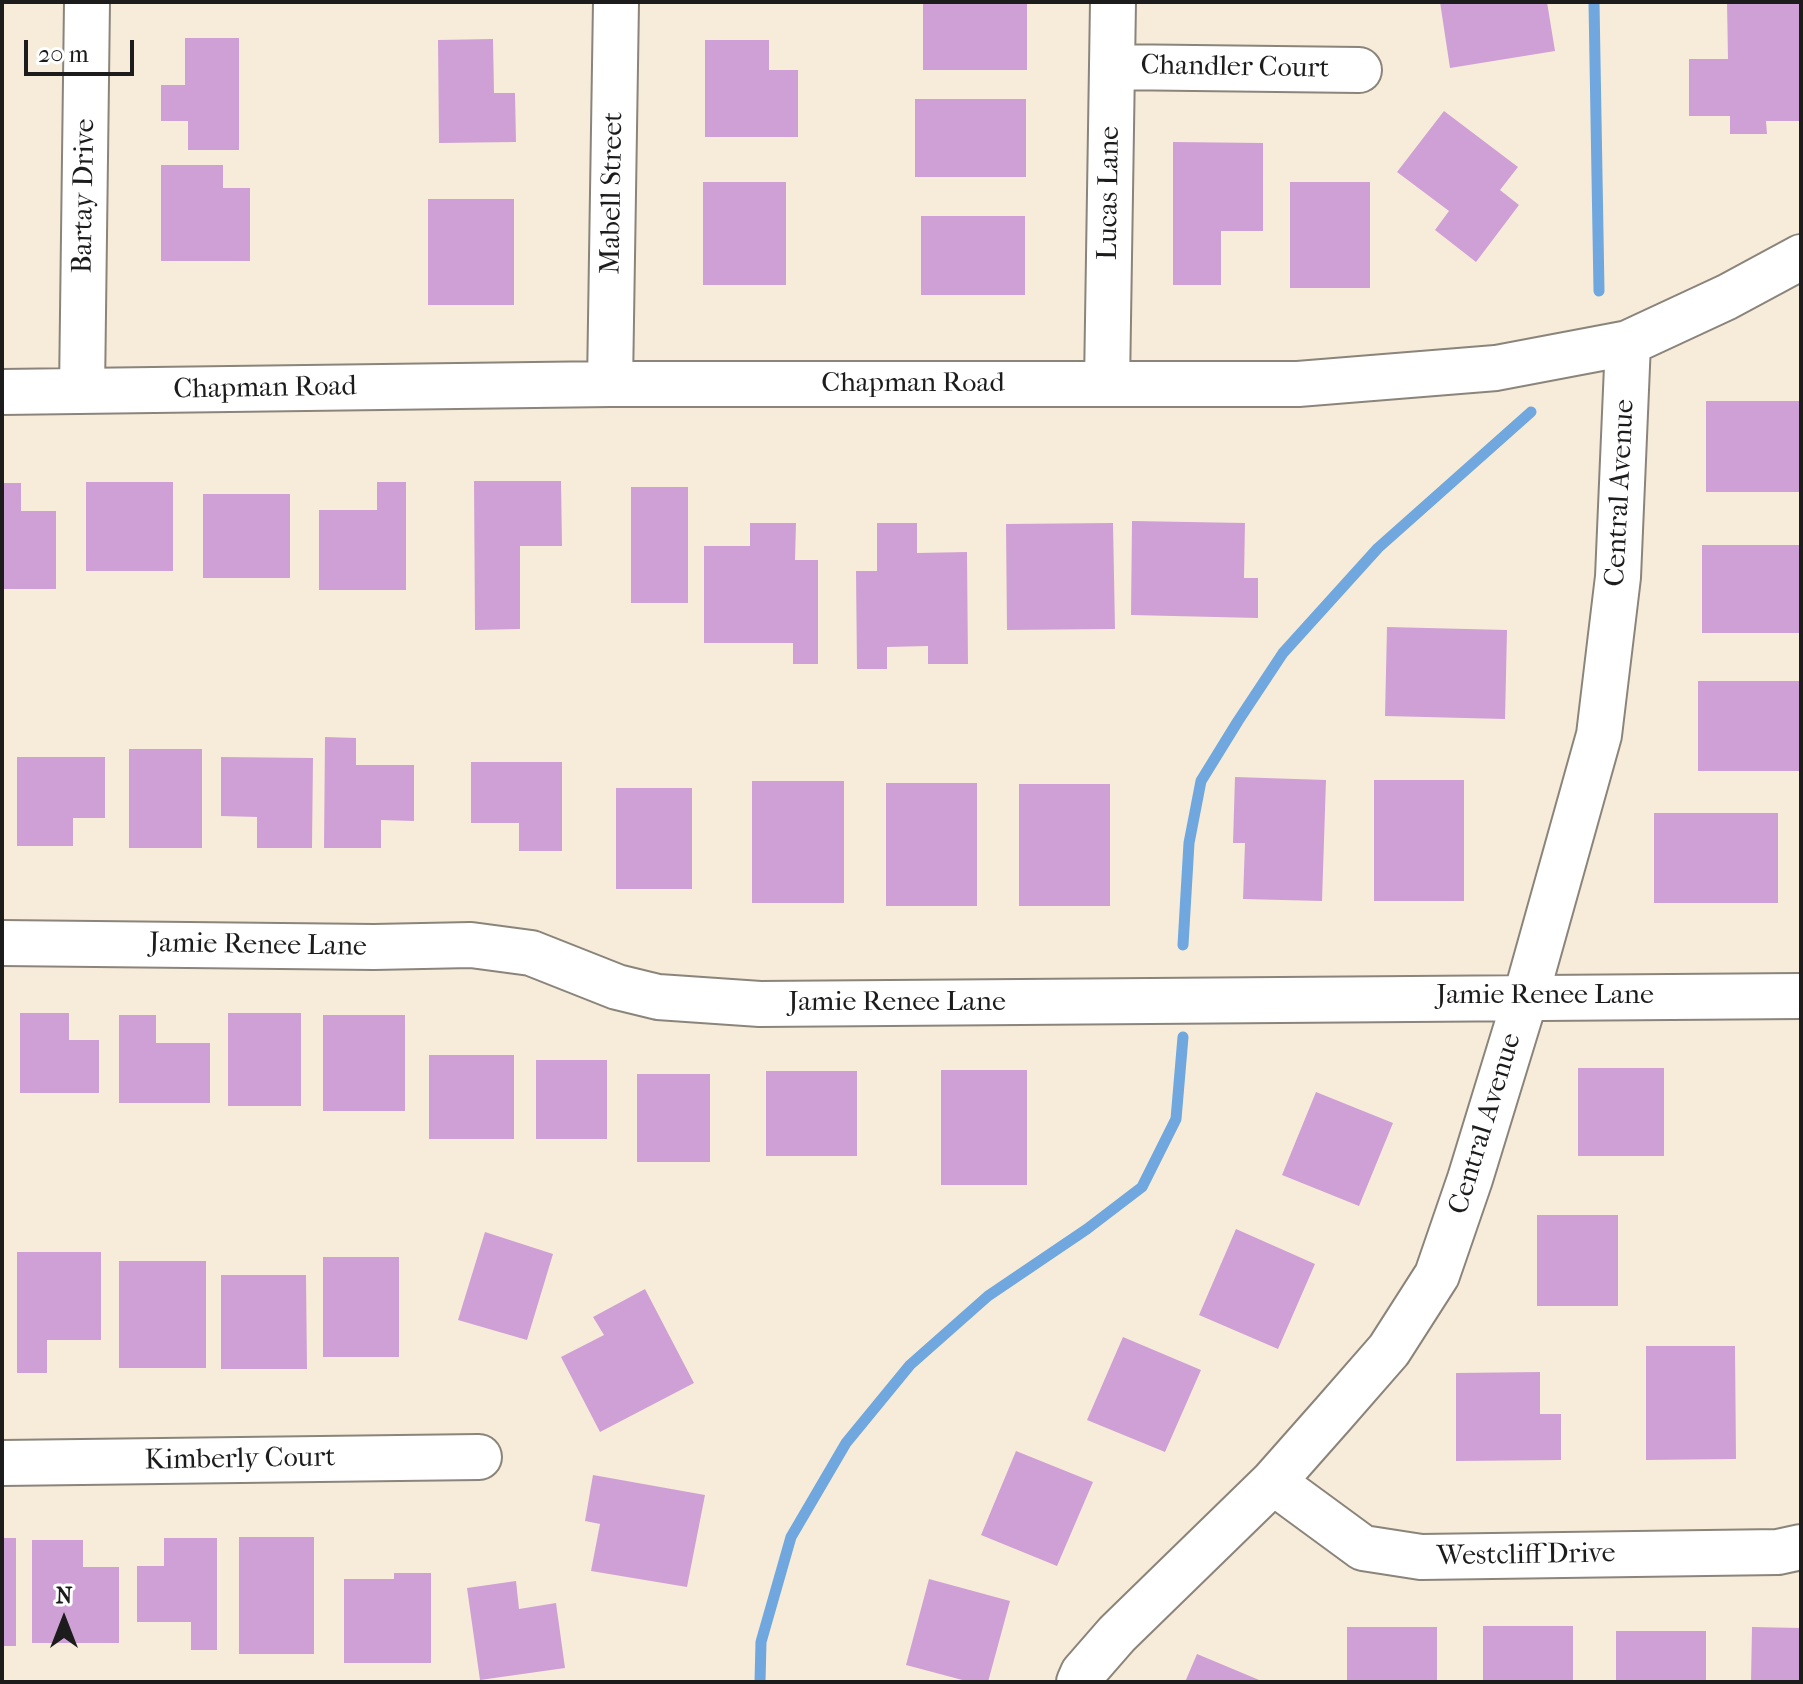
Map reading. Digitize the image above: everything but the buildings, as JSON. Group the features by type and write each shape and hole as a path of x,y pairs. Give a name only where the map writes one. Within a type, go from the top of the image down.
{"street":[{"name":"Bartay Drive","path":"82,391 87,2"},
{"name":"Mabell Street","path":"610,384 616,2"},
{"name":"Lucas Lane","path":"1107,384 1113,2"},
{"name":"Chandler Court","path":"1112,67 1359,70"},
{"name":"Chapman Road","path":"2,392 610,384 1298,384 1496,368 1628,343 1727,297 1801,257"},
{"name":"Central Avenue","path":"1079,1682 1083,1673 1117,1634 1273,1482 1389,1350 1437,1275 1526,996 1599,735 1618,577 1628,343"},
{"name":"Jamie Renee Lane","path":"2,943 374,947 471,945 531,953 617,987 658,997 760,1004 1801,996"},
{"name":"Kimberly Court","path":"2,1463 479,1457"},
{"name":"Westcliff Drive","path":"1273,1482 1363,1548 1421,1557 1778,1552 1801,1547"}],"waterway":[{"path":"1594,2 1599,291"},
{"path":"1183,945 1189,843 1201,781 1238,721 1283,653 1378,548 1531,412"},
{"path":"760,1682 761,1642 791,1537 846,1443 910,1365 988,1296 1087,1229 1142,1187 1176,1119 1183,1037"}]}
